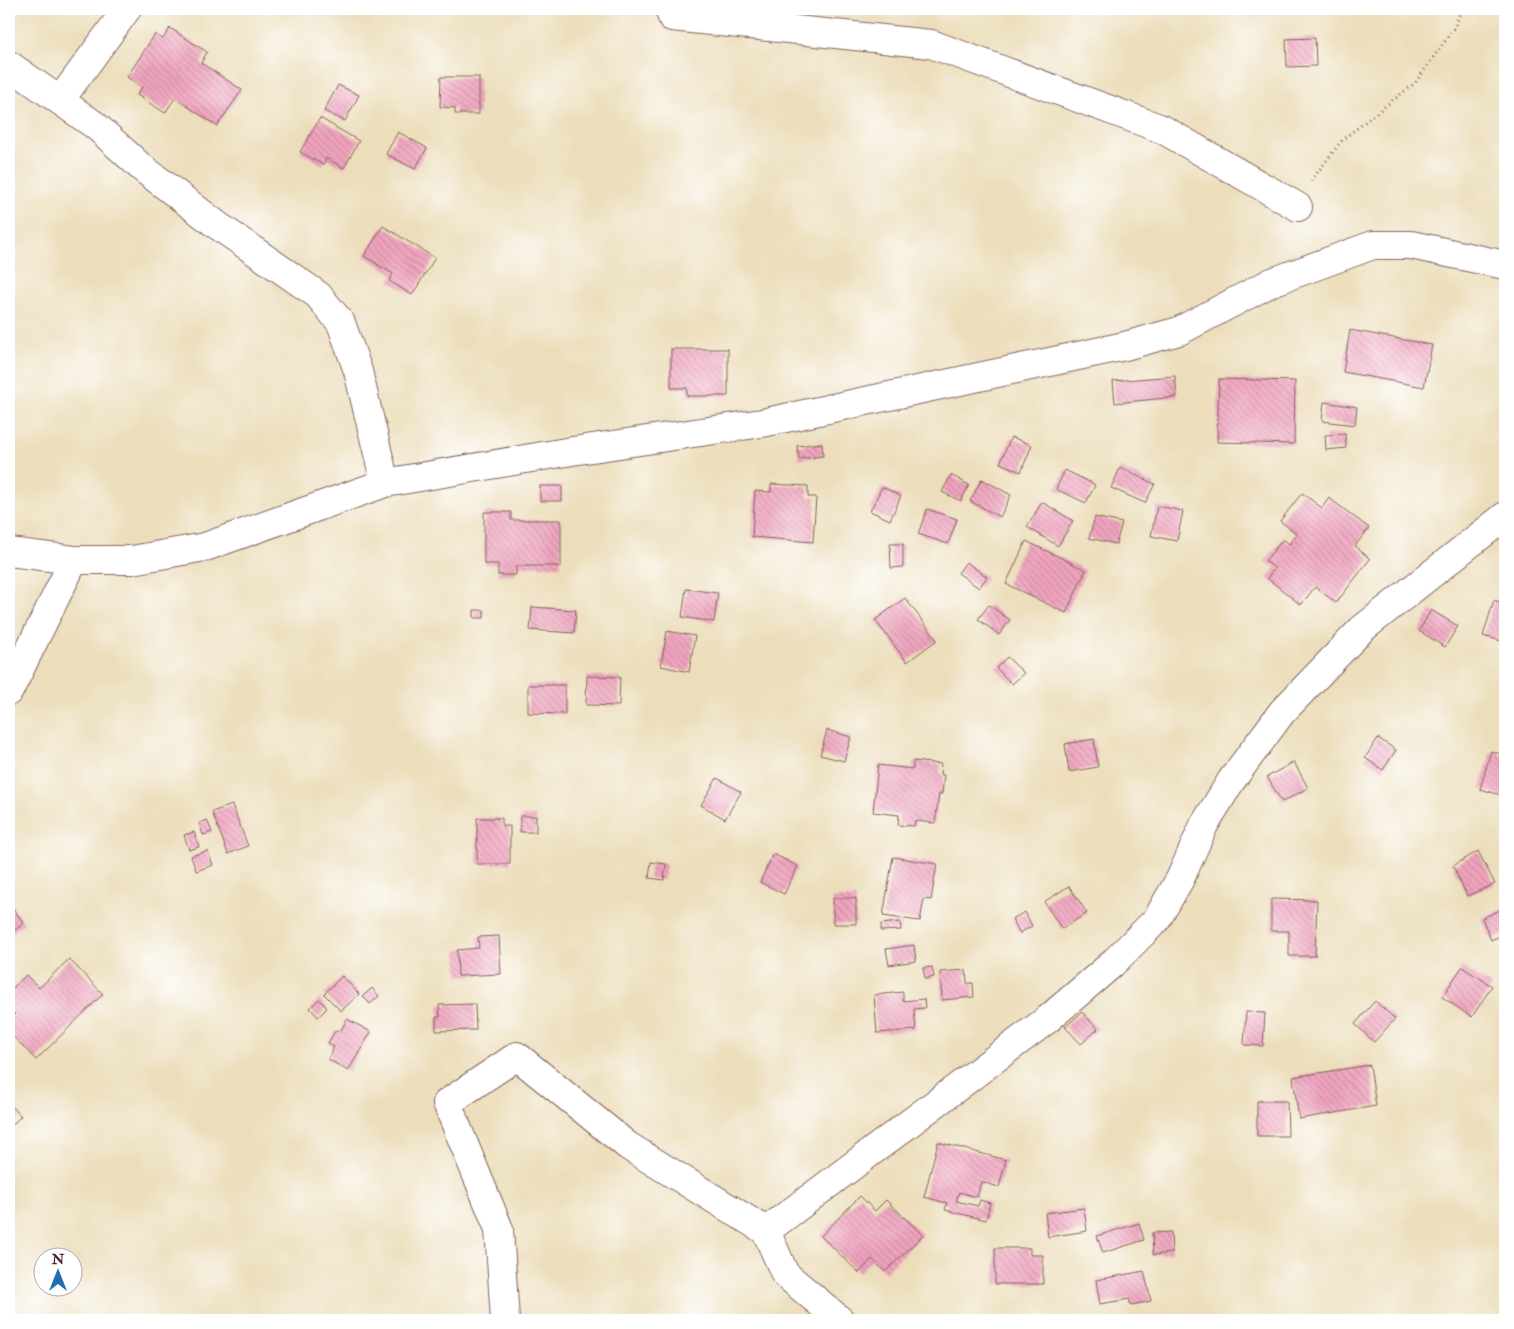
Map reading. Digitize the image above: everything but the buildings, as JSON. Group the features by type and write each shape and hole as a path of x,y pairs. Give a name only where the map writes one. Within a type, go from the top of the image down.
{"street":[{"path":"62,99 127,9"},
{"path":"669,9 672,17 931,44 1162,129 1298,207"},
{"path":"9,64 62,99 96,126 141,167 217,225 318,295 341,323 358,371 385,483"},
{"path":"9,552 74,560 132,560 205,547 385,483 572,450 762,423 1125,346 1180,331 1272,282 1373,245 1411,245 1505,265"},
{"path":"766,1231 1048,1019 1112,964 1157,919 1180,879 1204,825 1231,781 1282,712 1362,629 1505,516"},
{"path":"9,690 74,560"},
{"path":"505,1320 499,1229 447,1103 517,1056 628,1146 766,1231 785,1274 840,1320"}],"path":[{"path":"1298,207 1312,179 1344,139 1414,83 1455,26 1461,9"}]}
